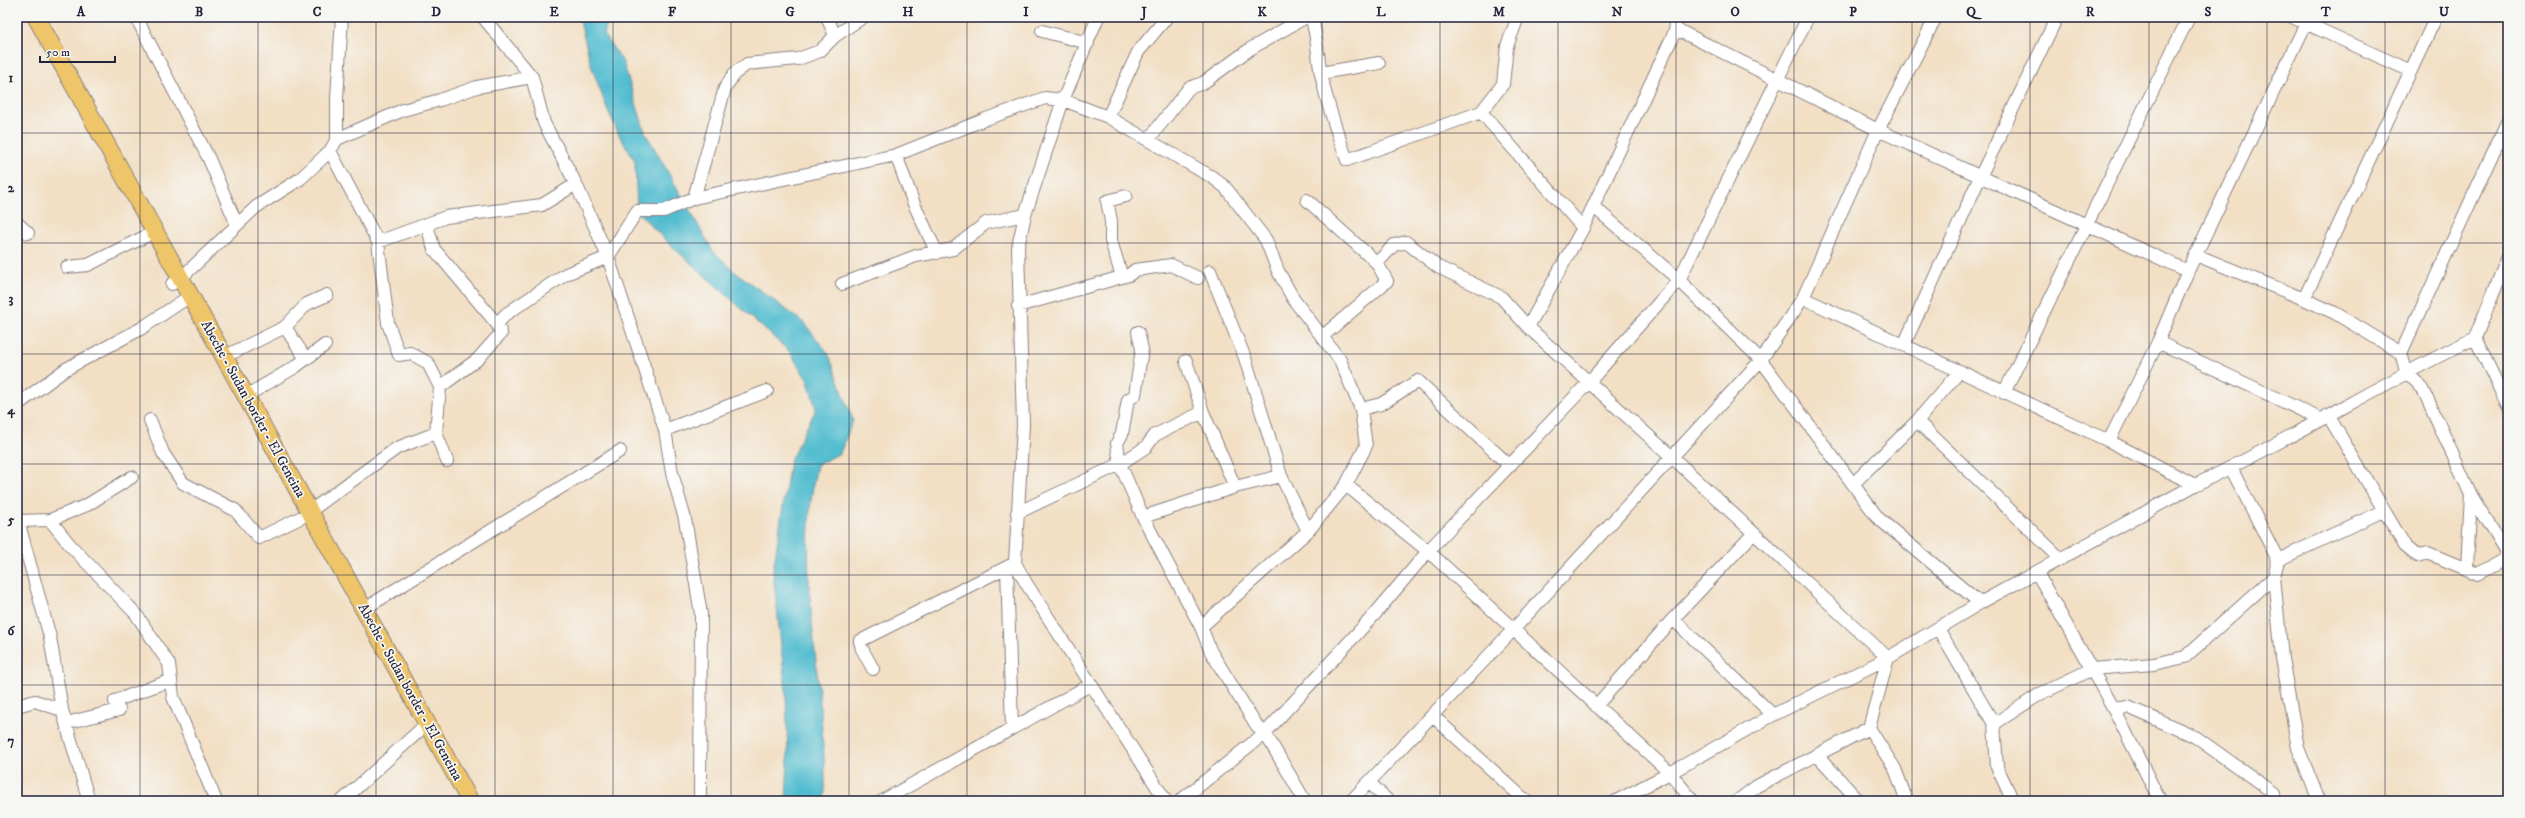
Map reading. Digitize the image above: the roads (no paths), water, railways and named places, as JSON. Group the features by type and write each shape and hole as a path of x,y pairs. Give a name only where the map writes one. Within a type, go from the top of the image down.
{"highway":[{"name":"Abeche - Sudan border - El Geneina","path":"25,17 146,236 176,281"},
{"name":"Abeche - Sudan border - El Geneina","path":"36,17 176,281 306,514 364,609 470,801"},
{"name":"Abeche - Sudan border - El Geneina","path":"186,299 224,358 246,396 419,731 458,801"}],"street":[{"path":"136,17 209,159 237,225"},
{"path":"176,281 256,207 300,179 330,151 337,139 337,98 342,17"},
{"path":"483,17 532,77 544,123 576,184 608,257 665,430 672,473 685,519 701,614 700,801"},
{"path":"827,17 835,36"},
{"path":"694,198 725,88 734,74 747,64 798,59 820,51 835,36 863,17"},
{"path":"1012,728 1011,565 1017,513 1023,425 1018,306 1018,247 1025,215 1063,100 1098,17"},
{"path":"1108,117 1138,52 1167,17"},
{"path":"1148,140 1189,88 1203,83 1250,49 1306,17"},
{"path":"1311,17 1319,45 1321,73 1332,117 1346,160 1481,112 1503,84 1506,46 1518,17"},
{"path":"1528,327 1594,207 1676,29 1673,17"},
{"path":"1180,801 1264,733 1375,614 1428,551 1589,382 1679,280 1808,17"},
{"path":"1351,801 1433,716 1761,360 1802,298 1878,130 1936,17"},
{"path":"1904,345 1980,177 2057,17"},
{"path":"2004,393 2088,225 2188,17"},
{"path":"2292,17 2308,20 2411,71"},
{"path":"2304,299 2436,17"},
{"path":"2109,441 2158,342 2188,271 2308,20"},
{"path":"1676,29 1878,130 2188,271"},
{"path":"1042,31 1088,42"},
{"path":"1321,73 1379,63"},
{"path":"337,139 403,110 440,100 477,87 532,77"},
{"path":"497,324 506,314 566,274 608,257 637,211 664,211 694,198 896,155 986,119 1046,98 1063,100 1108,117 1212,177 1225,187 1266,240 1278,272 1294,300 1340,360 1361,410 1366,446 1346,485 1308,531 1201,626"},
{"path":"1481,112 1583,228"},
{"path":"2158,342 2324,417 2405,546 2417,556 2428,553 2467,568 2478,574 2508,556 2471,495 2423,389 2406,372 2401,353 2508,120"},
{"path":"330,151 378,242 388,323 399,355 410,353 428,363 440,387 436,433 447,461"},
{"path":"896,155 914,204 937,253"},
{"path":"378,242 458,215 542,205 576,184"},
{"path":"1122,277 1111,241 1111,222 1107,201 1126,196"},
{"path":"1307,200 1377,263 1388,281 1323,336"},
{"path":"1594,207 1679,280 1761,360 1878,518 1980,603"},
{"path":"842,284 916,256 953,249 986,223 1025,215"},
{"path":"17,223 28,233"},
{"path":"427,226 434,249 497,324 501,333 478,359 440,387"},
{"path":"67,267 88,265 146,236"},
{"path":"1377,263 1394,245 1406,242 1438,267 1501,297 1528,327 1672,457 1888,658"},
{"path":"2196,255 2335,313 2401,353"},
{"path":"1616,801 1670,773 1773,715 1888,658 1939,630 1980,603 2195,485 2231,468 2406,372 2474,338 2508,257"},
{"path":"1018,306 1129,275 1135,270 1171,265 1198,278"},
{"path":"1210,271 1245,358 1281,476 1308,531"},
{"path":"224,358 285,327 307,304 327,295"},
{"path":"1802,298 2109,441 2195,485"},
{"path":"17,405 66,369 142,328 186,299"},
{"path":"285,327 306,359"},
{"path":"1138,332 1142,350 1135,395 1128,400 1122,434 1116,443 1120,464 1143,517 1201,626 1211,652 1257,726 1264,733 1305,801"},
{"path":"2474,338 2508,406"},
{"path":"246,396 306,359 325,345"},
{"path":"1186,361 1203,412 1235,487"},
{"path":"1853,484 1917,421 1960,371"},
{"path":"1361,410 1381,404 1418,381 1510,466"},
{"path":"665,430 767,391"},
{"path":"1017,513 1120,464 1146,447 1155,435 1203,412"},
{"path":"150,420 163,453 183,482 235,510 259,538 306,514 397,448 436,433"},
{"path":"1917,421 2061,559"},
{"path":"364,609 620,450"},
{"path":"2231,468 2278,560 2274,577 2282,658 2297,741 2319,801"},
{"path":"1143,517 1235,487 1281,476"},
{"path":"89,801 62,710 50,637 18,519 50,520 87,505 132,477"},
{"path":"1346,485 1428,551 1512,630 1670,773 1693,801"},
{"path":"2467,568 2471,495"},
{"path":"2278,560 2383,511"},
{"path":"50,520 70,545 136,614 169,664 174,697 180,717 216,801"},
{"path":"1596,706 1672,619 1753,534"},
{"path":"873,669 862,649 860,642 1011,565"},
{"path":"1011,565 1166,801"},
{"path":"2037,573 2114,709 2160,801"},
{"path":"1994,724 2040,694 2092,669 2154,664 2185,657 2274,577"},
{"path":"1672,619 1773,715"},
{"path":"1939,630 1994,724 1997,767 2013,801"},
{"path":"1738,801 1757,786 1818,756 1869,728 1888,658"},
{"path":"66,723 119,710 115,700 171,680"},
{"path":"882,801 1090,685"},
{"path":"17,708 35,701 62,710"},
{"path":"2114,709 2128,707 2194,736 2274,793"},
{"path":"1433,716 1526,801"},
{"path":"1869,728 1895,769 1907,801"},
{"path":"342,801 419,731"},
{"path":"1818,756 1859,801"},
{"path":"1369,782 1388,801"}],"water":[{"path":"579,17 608,17 604,35 623,62 645,132 713,251 734,271 803,322 828,353 853,420 840,453 817,465 811,498 808,565 820,698 825,784 824,801 786,801 788,760 786,692 773,571 790,461 816,409 808,381 789,351 665,240 637,211 635,161 619,135 606,106 591,65"}]}
